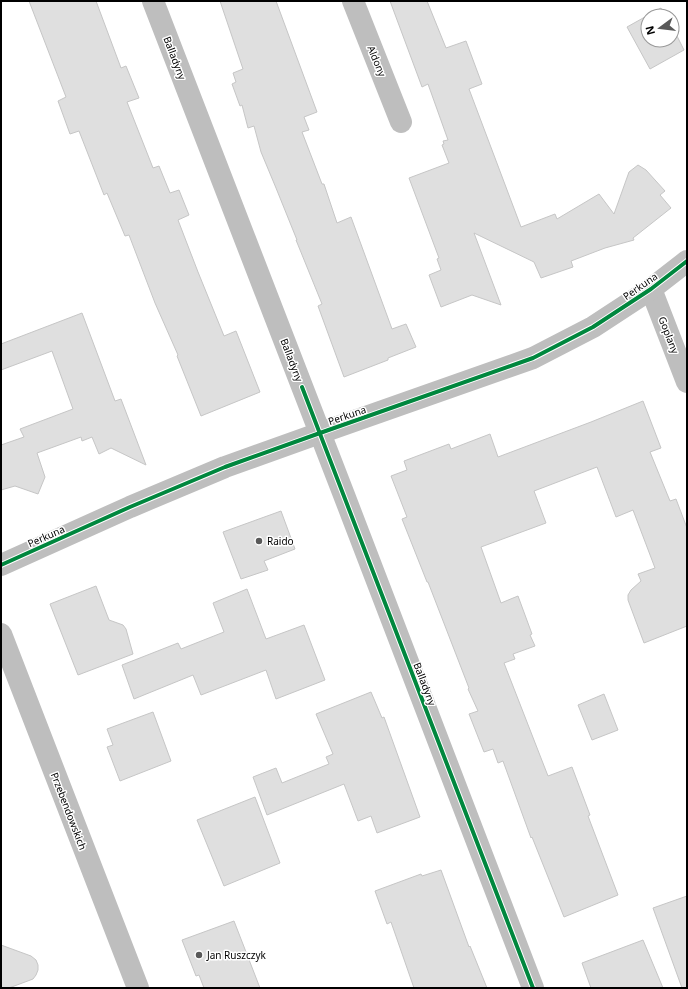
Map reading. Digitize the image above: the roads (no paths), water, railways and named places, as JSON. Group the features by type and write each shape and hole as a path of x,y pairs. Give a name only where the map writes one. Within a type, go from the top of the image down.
{"street":[{"name":"Balladyny","path":"153,1 533,988"},
{"name":"Aldony","path":"353,1 401,122"},
{"name":"Perkuna","path":"1,565 210,473 533,358 593,327 651,289 687,261"},
{"name":"Goplany","path":"651,289 687,382"},
{"name":"Przebendowskich","path":"1,634 138,988"}],"place":[{"name":"Raido","path":"259,541"},
{"name":"Jan Ruszczyk","path":"199,955"}]}
